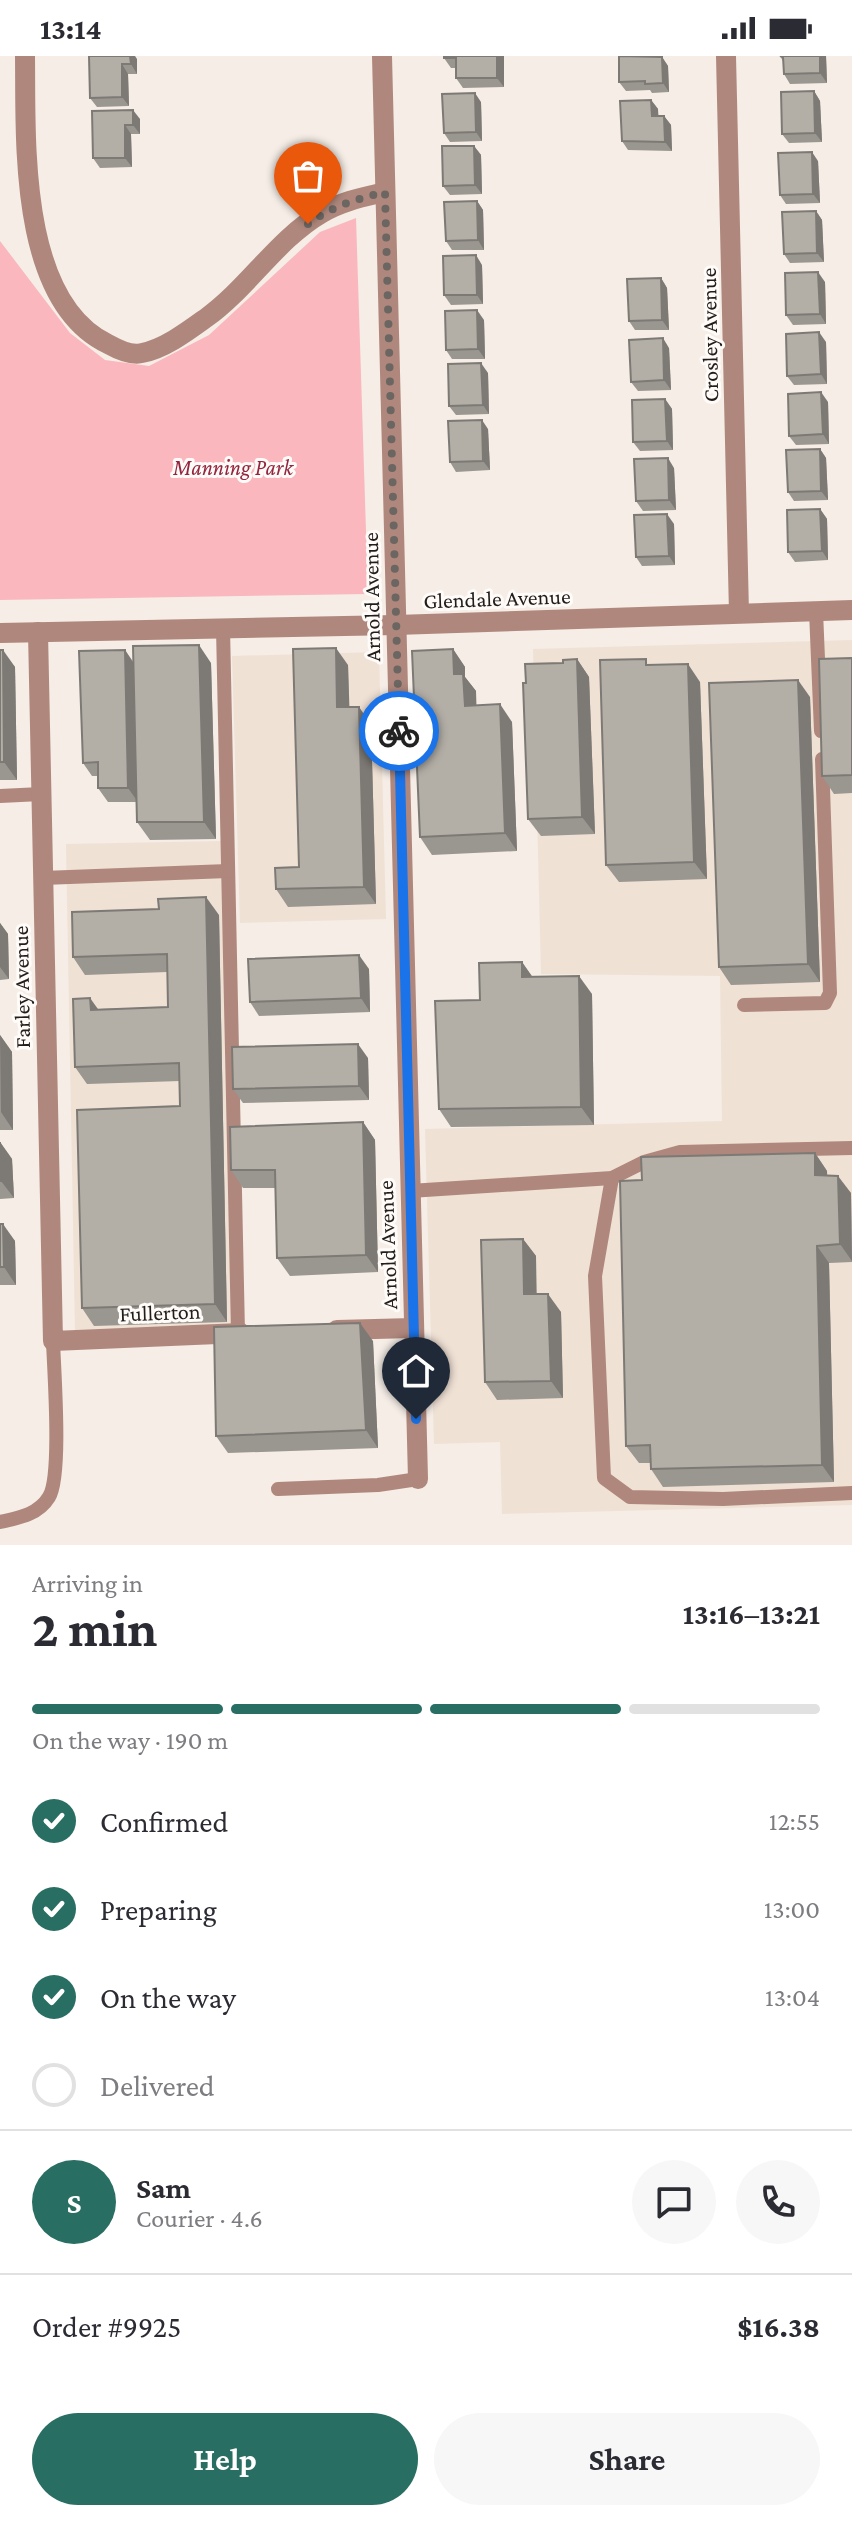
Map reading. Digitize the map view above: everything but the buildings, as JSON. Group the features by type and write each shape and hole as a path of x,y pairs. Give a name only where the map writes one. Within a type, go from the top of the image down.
{"street":[{"path":"25,56 28,190 35,228 65,307 82,327 117,349 140,354 172,340 206,318 294,234 322,213 348,201 385,192"},
{"name":"Arnold Avenue","path":"382,56 418,1479"},
{"name":"Crosley Avenue","path":"726,56 739,613"},
{"name":"Glendale Avenue","path":"0,633 396,625 852,610"},
{"name":"Farley Avenue","path":"38,632 53,1341"},
{"path":"318,1331 413,1328"},
{"name":"Fullerton","path":"53,1341 246,1332"}],"lane":[{"path":"744,1005 825,1003 830,993 816,611"},
{"path":"223,628 228,871 246,1332"},
{"path":"0,796 41,794"},
{"path":"43,878 228,871"},
{"path":"410,1191 612,1178 644,1162 680,1152 852,1148"},
{"path":"612,1178 595,1276 604,1478 630,1497 723,1499 852,1493"},
{"path":"0,1522 29,1516 49,1497 56,1466 53,1341"},
{"path":"278,1489 378,1485 418,1479"}],"shaded area":[{"path":"852,640 852,1505 502,1514 500,1442 434,1444 425,1129 722,1121 720,976 541,974 533,649"},
{"path":"379,652 386,919 240,923 232,656"},
{"path":"223,841 232,1327 75,1330 66,844"}],"green space":[{"name":"Manning Park","path":"356,218 368,594 0,600 0,241 70,333 105,360 149,366 209,335 320,232"}],"way so far":[{"path":"308,224 322,213 348,201 385,192 399,731"}],"route":[{"path":"399,731 416,1419"}]}
